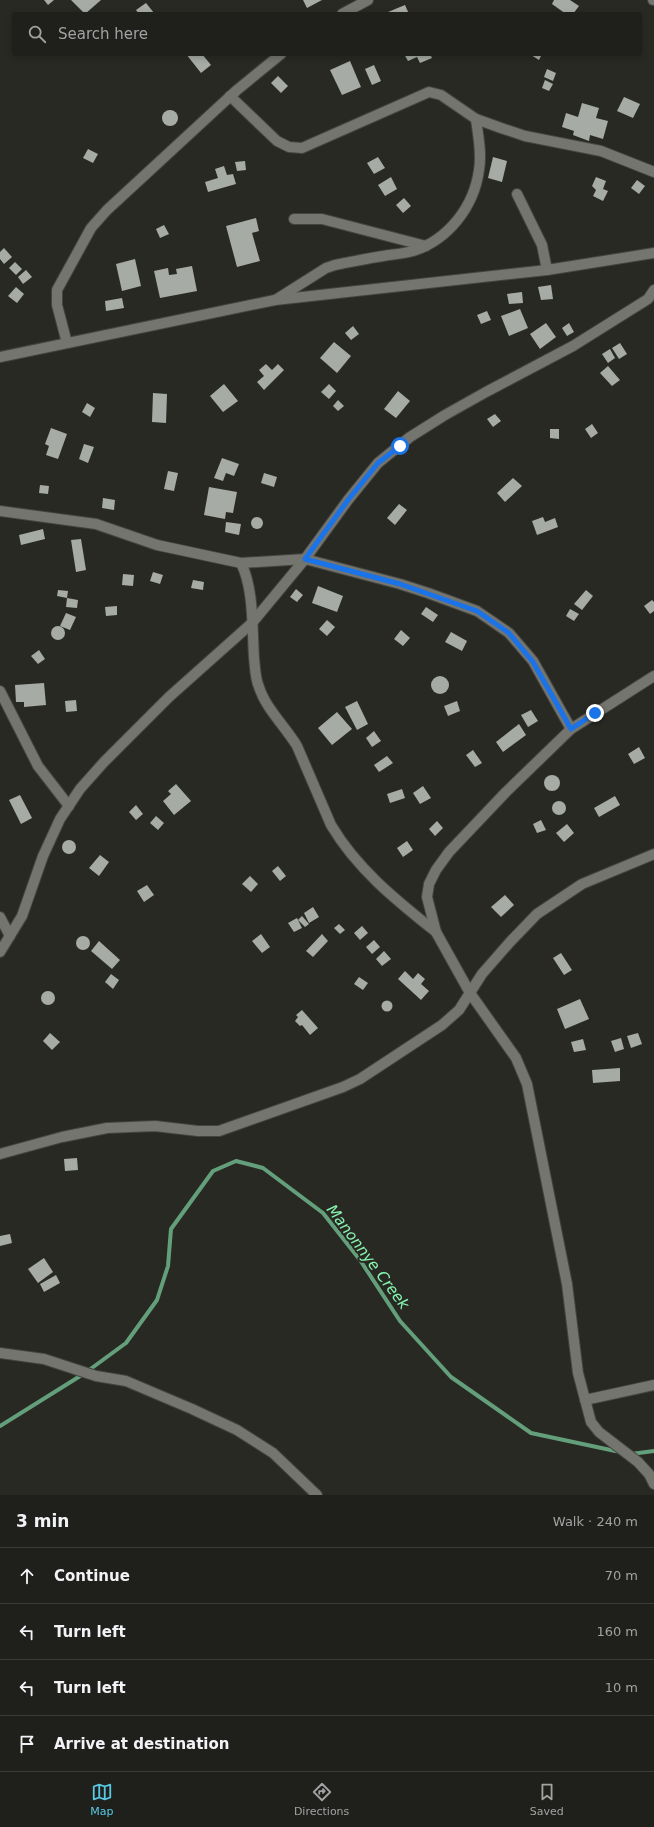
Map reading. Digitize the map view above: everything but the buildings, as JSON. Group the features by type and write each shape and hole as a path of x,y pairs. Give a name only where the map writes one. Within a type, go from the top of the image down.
{"street":[{"path":"346,12 368,0"},
{"path":"67,343 58,305 57,290 91,228 108,210 230,96 279,56"},
{"path":"230,96 277,141 288,147 302,148 429,92 440,95 476,119 525,136 601,151 654,172"},
{"path":"275,300 316,274 335,265 412,251 426,246 452,227 460,218 472,194 479,172 480,154 476,119"},
{"path":"517,194 542,245 547,270"},
{"path":"294,219 322,219 426,246"},
{"path":"0,357 275,300 547,270 654,253"},
{"path":"0,952 22,916 42,856 60,819 80,789 104,762 169,697 252,624 305,559 348,500 378,463 410,437 486,392 572,346 648,299 654,290"},
{"path":"0,511 96,524 157,545 241,563 305,559 400,584 477,611 509,633 533,662 571,729"},
{"path":"241,563 248,578 255,672 259,687 267,705 290,734 297,746 331,825 338,837 362,868 376,882 436,932"},
{"path":"654,676 571,729 506,792 450,852 436,870 429,884 427,897 436,932 470,993 516,1058 527,1084 567,1284 578,1373 591,1422 599,1432 638,1462 649,1474 654,1484"},
{"path":"0,691 38,766 69,806"},
{"path":"0,1154 62,1137 107,1128 155,1126 198,1131 219,1130 360,1079 442,1025 459,1010 482,974 536,914 582,884 654,854"},
{"path":"0,917 10,936"},
{"path":"0,1353 44,1359 96,1376 126,1381 192,1409 237,1430 273,1453 317,1495"},
{"path":"584,1400 654,1386"}],"waterway":[{"name":"Manonnye Creek","path":"0,1426 85,1373 126,1343 157,1300 168,1266 171,1229 213,1171 236,1161 263,1168 323,1213 360,1260 400,1321 451,1377 531,1433 620,1452"},
{"name":"Manonnye Creek","path":"631,1454 654,1451"}],"route":[{"path":"400,446 378,463 348,500 305,559 428,592 477,611 509,633 533,662 571,729 595,713"}]}
